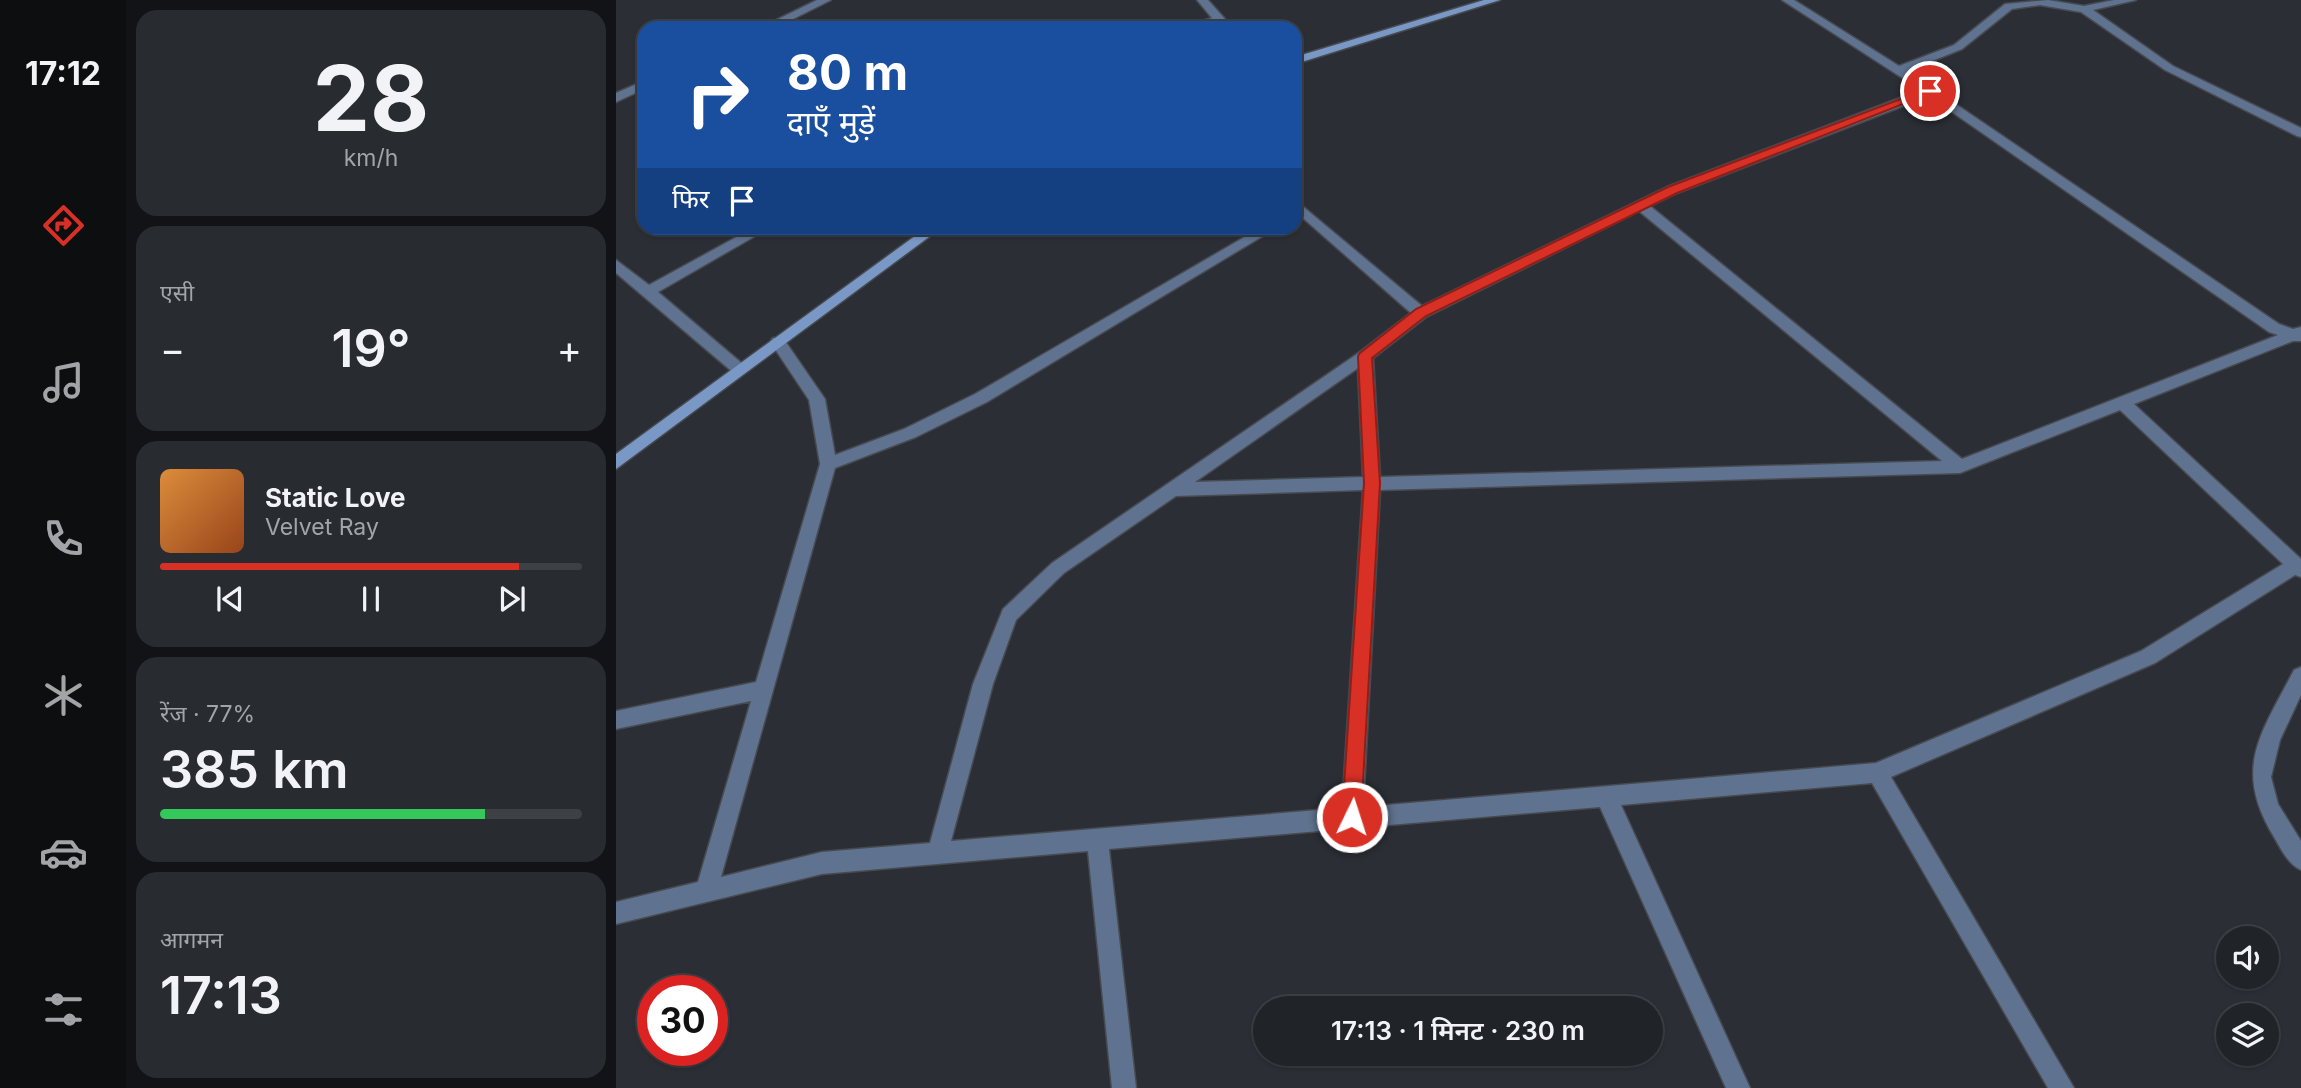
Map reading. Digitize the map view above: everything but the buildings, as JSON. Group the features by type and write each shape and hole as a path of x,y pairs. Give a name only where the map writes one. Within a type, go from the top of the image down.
{"main road":[{"path":"1302,59 1495,0"},
{"path":"616,463 924,235"}],"street":[{"path":"780,21 826,0"},
{"path":"1202,0 1220,21"},
{"path":"1787,0 1930,91 2274,328 2299,335"},
{"path":"1899,71 1958,47 2009,6 2040,2 2086,9 2131,0"},
{"path":"2086,9 2168,68 2301,133"},
{"path":"616,97 637,88"},
{"path":"938,852 984,684 1009,615 1058,568 1176,489 1365,356 1421,313 1672,190 1930,91"},
{"path":"1641,206 1960,467"},
{"path":"1302,213 1421,313"},
{"path":"649,291 749,235"},
{"path":"828,464 910,433 981,398 1257,235"},
{"path":"616,265 740,370"},
{"path":"616,283 632,277"},
{"path":"1176,489 1960,467 2299,335"},
{"path":"706,891 828,464 817,399 778,342"},
{"path":"1352,817 1372,483 1365,356"},
{"path":"616,913 822,863 1877,773 2148,657 2299,567 2123,403"},
{"path":"2301,676 2273,731 2260,776 2273,817 2301,859"},
{"path":"616,720 764,689"},
{"path":"1877,773 2062,1088"},
{"path":"1606,796 1738,1088"},
{"path":"1097,839 1124,1088"}],"route":[{"path":"1352,817 1372,483 1365,356 1421,313 1672,190 1930,91"}]}
